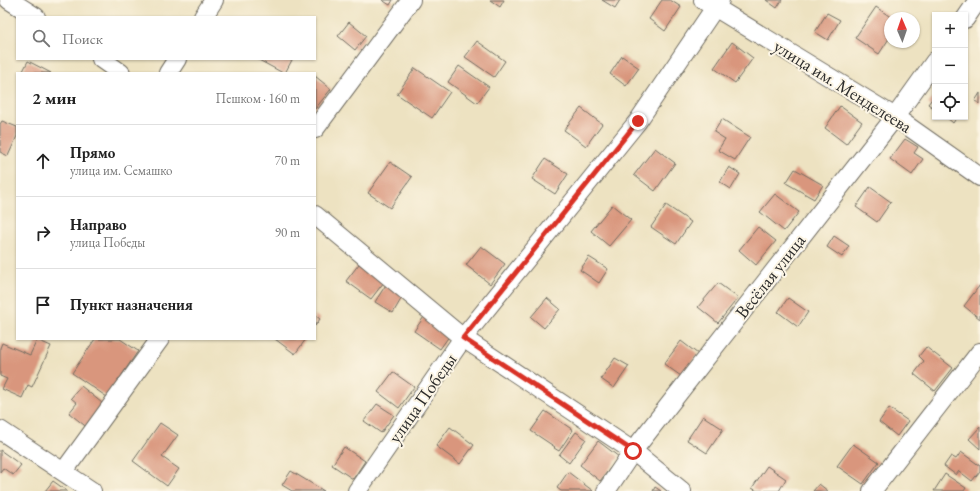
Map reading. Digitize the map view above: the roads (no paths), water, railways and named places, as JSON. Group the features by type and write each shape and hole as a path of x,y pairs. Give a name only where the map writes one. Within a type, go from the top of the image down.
{"street":[{"path":"9,0 34,16"},
{"path":"204,16 214,0"},
{"path":"316,128 411,0"},
{"path":"968,15 978,0"},
{"name":"улица им. Менделеева","path":"713,2 895,117 980,177"},
{"name":"улица Победы","path":"357,491 463,338 638,121 713,2"},
{"path":"102,60 120,72"},
{"path":"169,72 176,60"},
{"name":"Весёлая улица","path":"606,491 633,451 895,117 932,65"},
{"path":"316,216 463,338 633,451 682,491"},
{"path":"64,471 159,340"},
{"path":"872,491 980,352"},
{"path":"0,430 92,491"}]}
